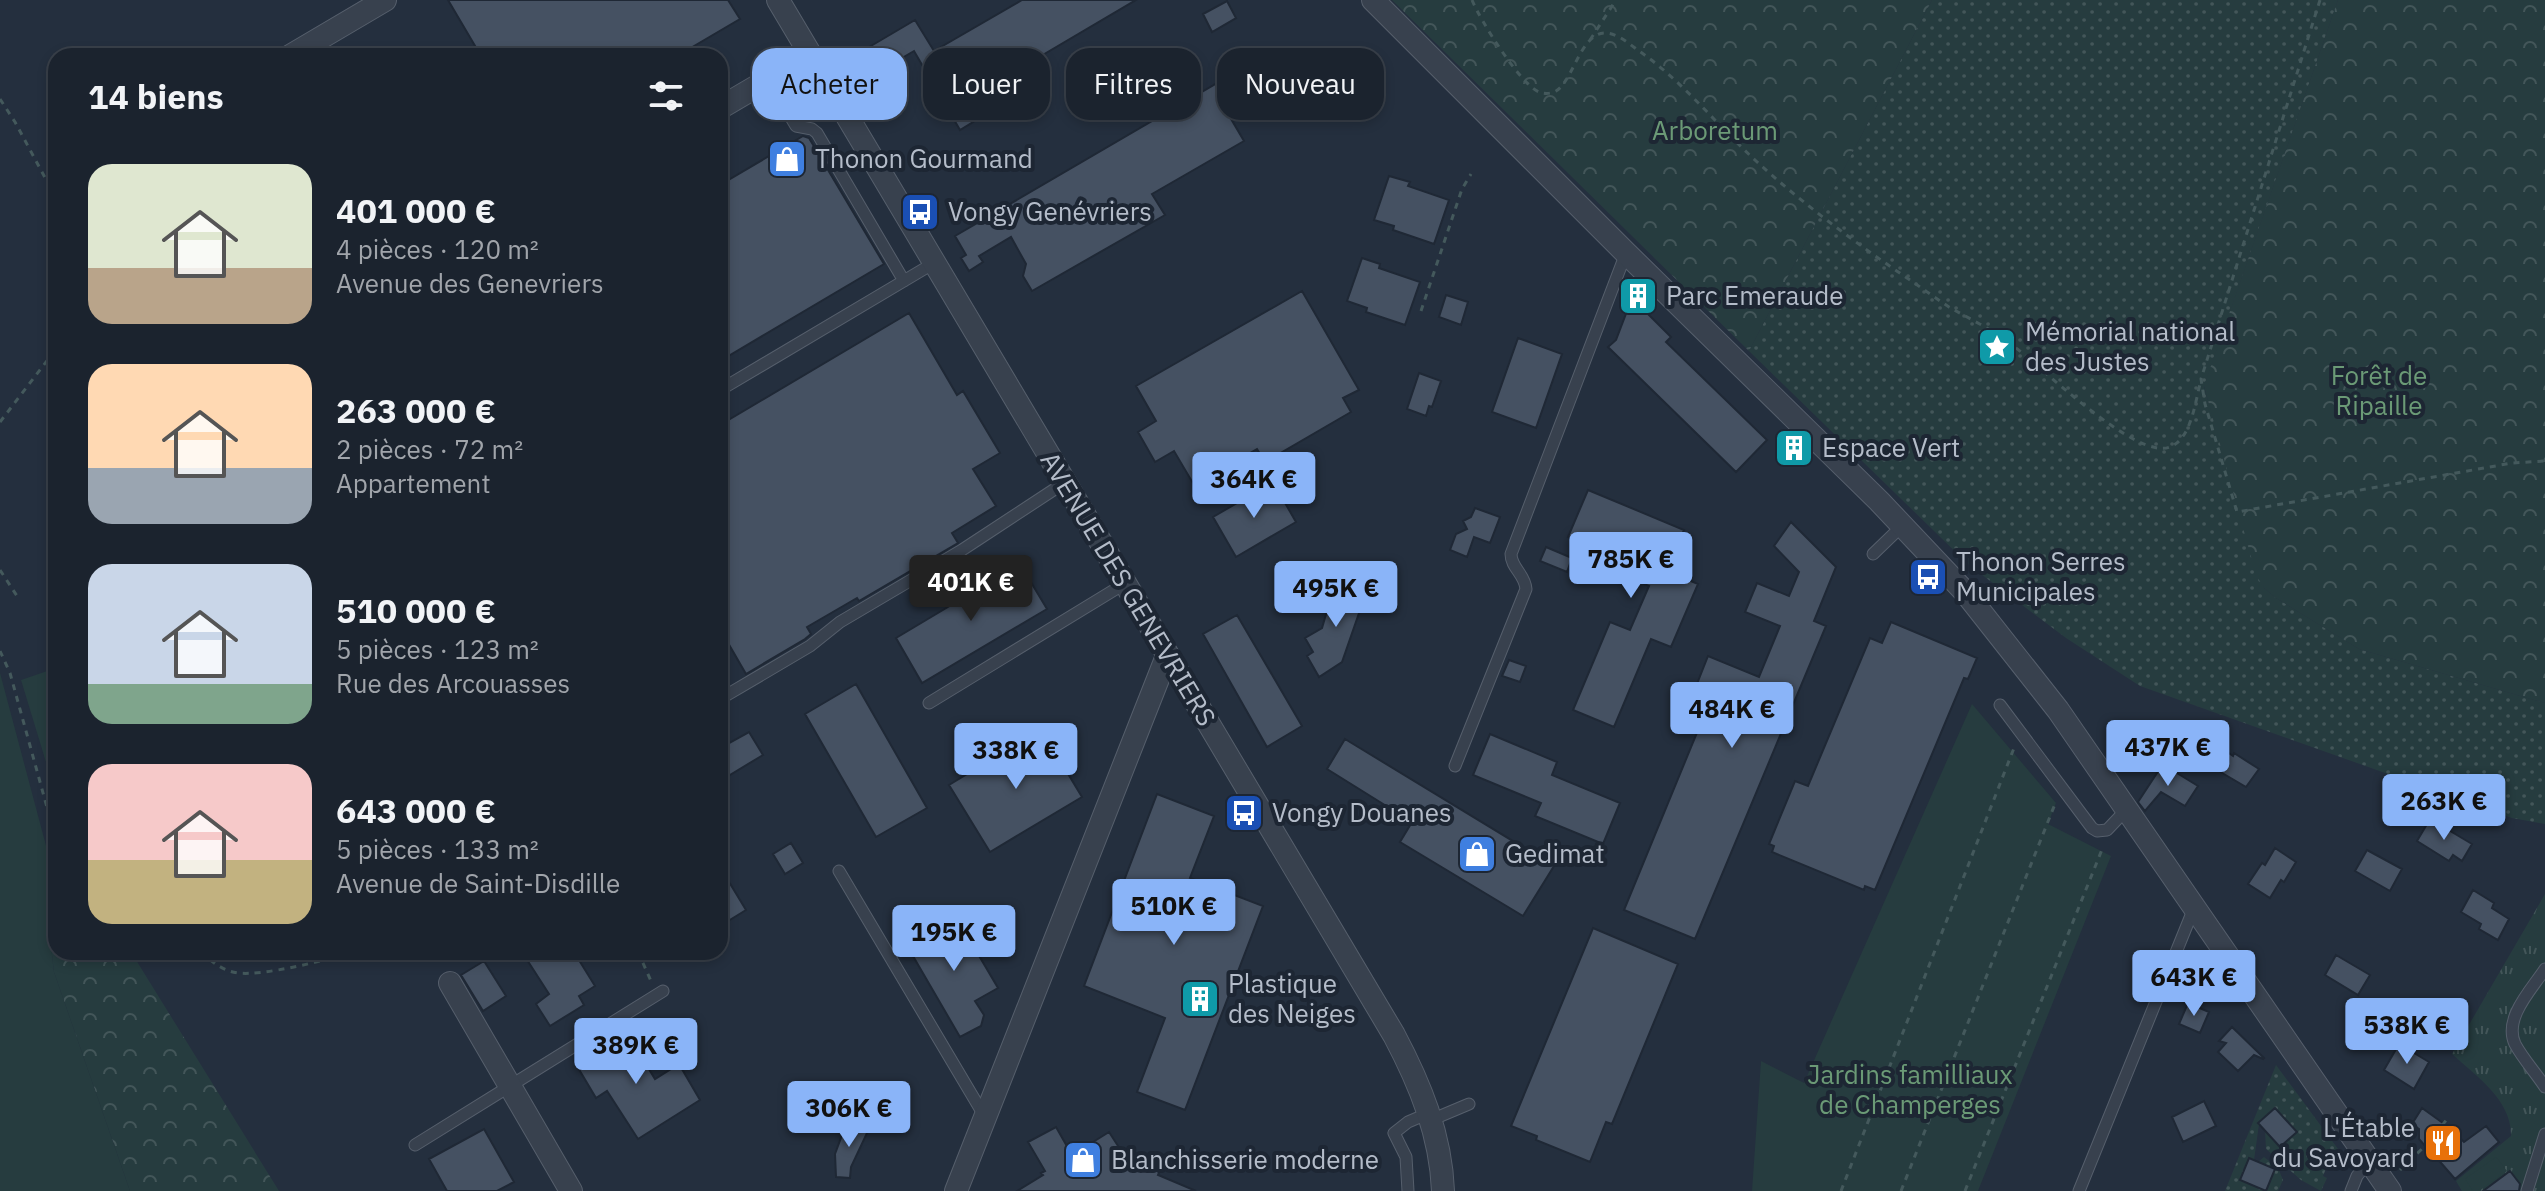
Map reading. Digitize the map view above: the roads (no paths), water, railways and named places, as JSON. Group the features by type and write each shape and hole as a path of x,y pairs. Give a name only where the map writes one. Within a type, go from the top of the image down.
{"street":[{"path":"304,48 385,0"},
{"path":"1373,0 1903,525 1956,582 2058,710 2387,1188"},
{"name":"AVENUE DES GENEVRIERS","path":"781,1 806,48"},
{"path":"728,103 752,89"},
{"name":"AVENUE DES GENEVRIERS","path":"849,120 1394,1035 1413,1072 1430,1117 1440,1160 1443,1191"},
{"path":"956,1191 1167,656"},
{"path":"450,983 571,1191"}],"lane":[{"path":"792,120 799,128 812,129 817,133 904,281"},
{"path":"1455,766 1526,589 1525,579 1512,561 1512,550 1626,253"},
{"path":"728,385 934,263"},
{"path":"728,694 810,646 840,622 962,550 1064,483"},
{"path":"1873,554 1903,525"},
{"path":"929,703 1124,584"},
{"path":"2000,705 2088,824 2102,831 2127,809"},
{"path":"839,871 985,1117"},
{"path":"2079,1191 2194,908"},
{"path":"2545,969 2514,1018 2512,1033 2517,1048 2545,1087"},
{"path":"415,1145 660,993"},
{"path":"1408,1191 1406,1157 1394,1133 1408,1122 1469,1104"},
{"path":"2527,1191 2545,1134"},
{"path":"2351,1191 2357,1176 2369,1161"}],"place":[{"name":"Thonon Gourmand","path":"787,159"},
{"name":"Vongy Genévriers","path":"920,212"},
{"name":"Parc Emeraude","path":"1638,296"},
{"name":"Mémorial national des Justes","path":"1997,347"},
{"name":"Espace Vert","path":"1794,448"},
{"name":"Thonon Serres Municipales","path":"1928,577"},
{"name":"Vongy Douanes","path":"1244,813"},
{"name":"Gedimat","path":"1477,854"},
{"name":"Plastique des Neiges","path":"1200,999"},
{"name":"L'Étable du Savoyard","path":"2443,1143"},
{"name":"Blanchisserie moderne","path":"1083,1160"}],"park label":[{"name":"Arboretum","path":"1715,131"},
{"name":"Forêt de Ripaille","path":"2379,391"},
{"name":"Jardins familliaux de Champerges","path":"1910,1090"}]}
